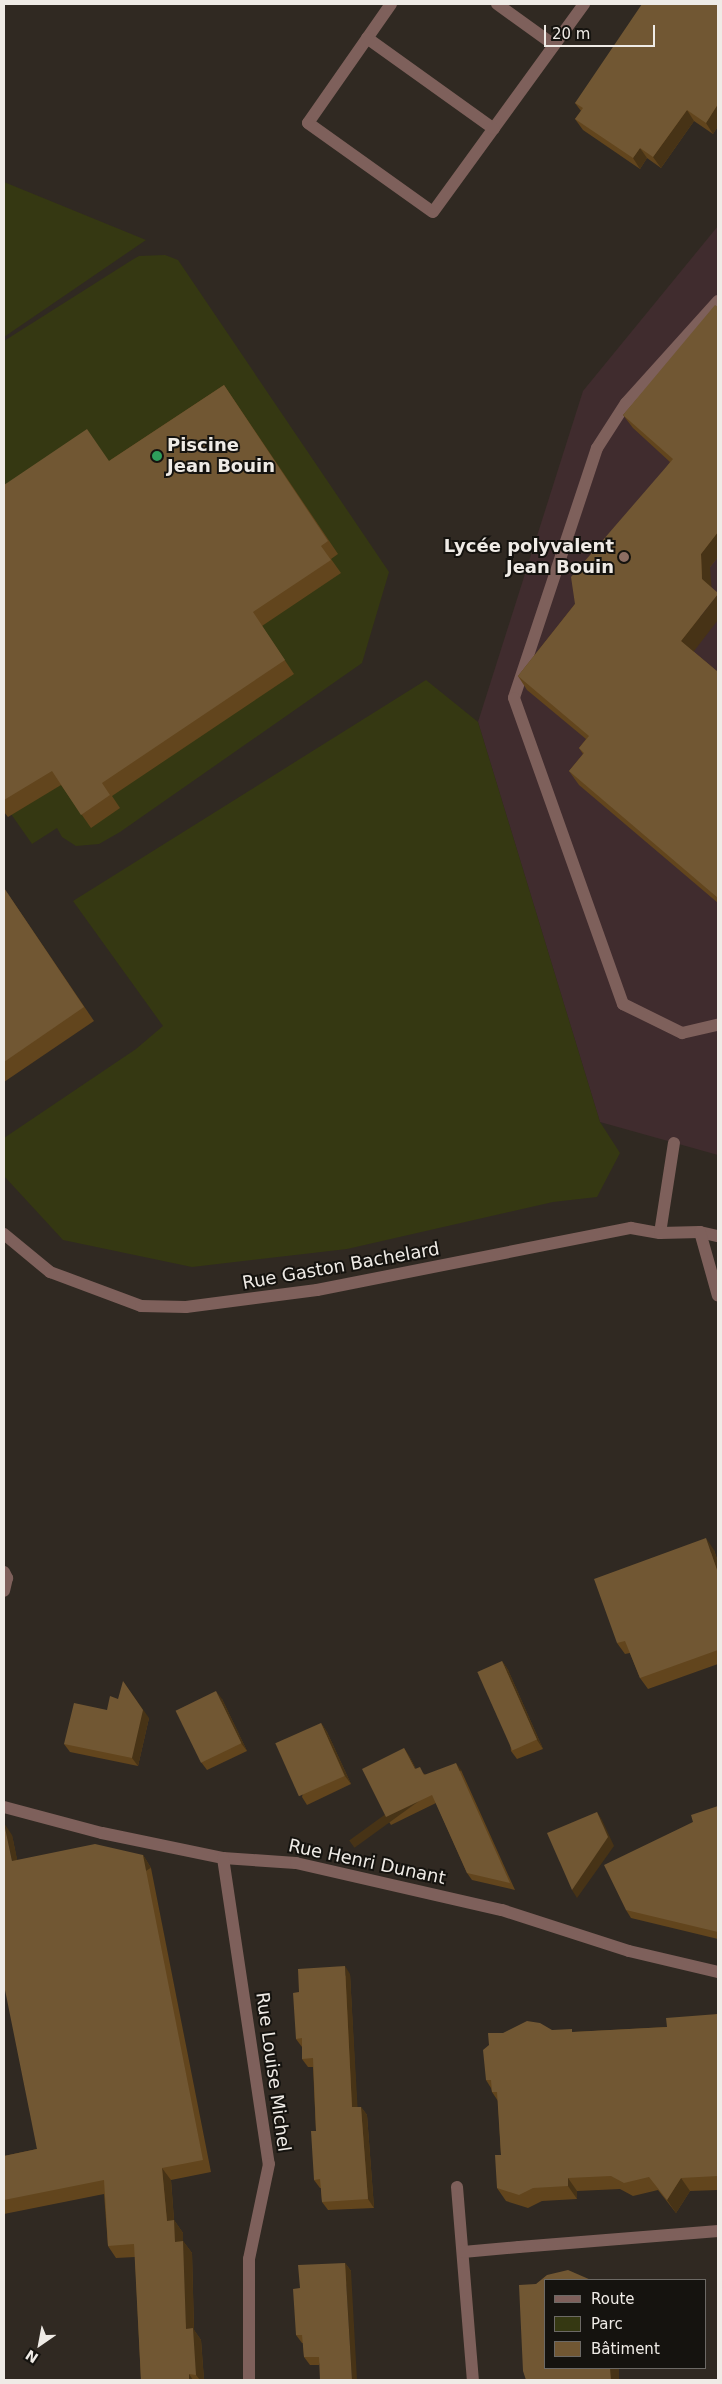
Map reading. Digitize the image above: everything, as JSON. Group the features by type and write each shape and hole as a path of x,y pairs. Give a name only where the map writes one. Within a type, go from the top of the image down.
{"street":[{"path":"391,4 308,123 434,212 584,4"},
{"path":"497,4 554,45"},
{"path":"367,38 494,129"},
{"path":"718,301 626,403 597,448 514,698 624,1004 682,1033 718,1025"},
{"path":"660,1233 674,1143"},
{"name":"Rue Gaston Bachelard","path":"4,1234 50,1272 141,1306 186,1307 317,1290 631,1228 660,1233 700,1232 718,1236"},
{"path":"700,1232 718,1296"},
{"path":"4,1572 7,1578 4,1592"},
{"name":"Rue Henri Dunant","path":"4,1807 102,1833 223,1858 296,1863 502,1910 629,1951 718,1972"},
{"name":"Rue Louise Michel","path":"223,1858 269,2164 249,2259 249,2380"},
{"path":"457,2187 472,2380"},
{"path":"463,2252 718,2231"}],"shaded area":[{"name":"Lycée polyvalent Jean Bouin","path":"718,226 718,1155 600,1122 478,722 583,391"}],"green space":[{"path":"4,182 146,240 4,337"},
{"name":"Piscine Jean Bouin","path":"165,255 178,260 389,572 362,663 120,832 99,844 76,846 62,837 57,828 32,844 4,804 4,341 139,256"},
{"path":"426,680 478,722 600,1122 620,1153 597,1197 553,1202 347,1249 192,1267 63,1240 4,1176 4,1138 136,1049 163,1026 73,901"}],"building":[{"path":"642,4 718,4 718,104 706,123 687,110 653,157 640,148 633,158 575,119 583,108 575,103"},
{"path":"715,305 718,307 718,532 701,554 702,579 718,594 681,641 718,672 718,898 569,771 584,753 579,748 589,736 518,676 575,604 571,577 673,459 623,415"},
{"path":"224,385 328,541 321,546 331,560 253,612 285,660 102,783 110,795 81,815 52,771 4,800 4,485 87,429 109,461"},
{"path":"4,888 84,1007 4,1062"},
{"path":"706,1538 718,1573 718,1650 640,1678 625,1641 617,1643 594,1579"},
{"path":"502,1661 537,1740 512,1751 477,1672"},
{"path":"123,1681 143,1710 132,1758 64,1744 74,1703 107,1710 110,1696 118,1699"},
{"path":"216,1691 241,1743 201,1763 176,1711"},
{"path":"321,1723 345,1776 299,1796 275,1743"},
{"path":"404,1748 415,1769 420,1767 424,1775 456,1763 510,1883 467,1873 432,1795 386,1817 362,1769"},
{"path":"718,1806 718,1932 626,1910 604,1865 693,1822 691,1815"},
{"path":"597,1812 608,1837 572,1890 547,1833"},
{"path":"4,1823 12,1861 95,1844 143,1855 203,2160 162,2168 167,2221 174,2220 175,2242 183,2241 186,2329 193,2328 196,2375 189,2374 189,2380 141,2380 134,2244 108,2246 104,2180 4,2200 4,2156 37,2149 4,1985"},
{"path":"345,1966 352,2107 361,2107 368,2199 322,2202 320,2179 314,2180 311,2131 316,2131 313,2058 302,2059 302,2038 296,2039 293,1993 299,1992 298,1969"},
{"path":"718,2014 718,2176 681,2178 667,2200 649,2177 624,2183 611,2176 568,2178 568,2186 533,2188 519,2195 497,2188 495,2155 501,2155 497,2092 492,2092 491,2080 486,2080 483,2050 489,2045 488,2033 503,2033 527,2021 540,2023 552,2030 572,2029 572,2032 667,2027 666,2018"},
{"path":"345,2263 352,2380 320,2380 319,2357 304,2357 302,2335 296,2335 293,2289 300,2288 298,2265"},
{"path":"568,2270 589,2279 544,2279 544,2369 610,2369 611,2380 526,2380 523,2371 519,2285 536,2284 547,2275"}],"place":[{"name":"Piscine Jean Bouin","path":"157,456"},
{"name":"Lycée polyvalent Jean Bouin","path":"624,557"}]}
